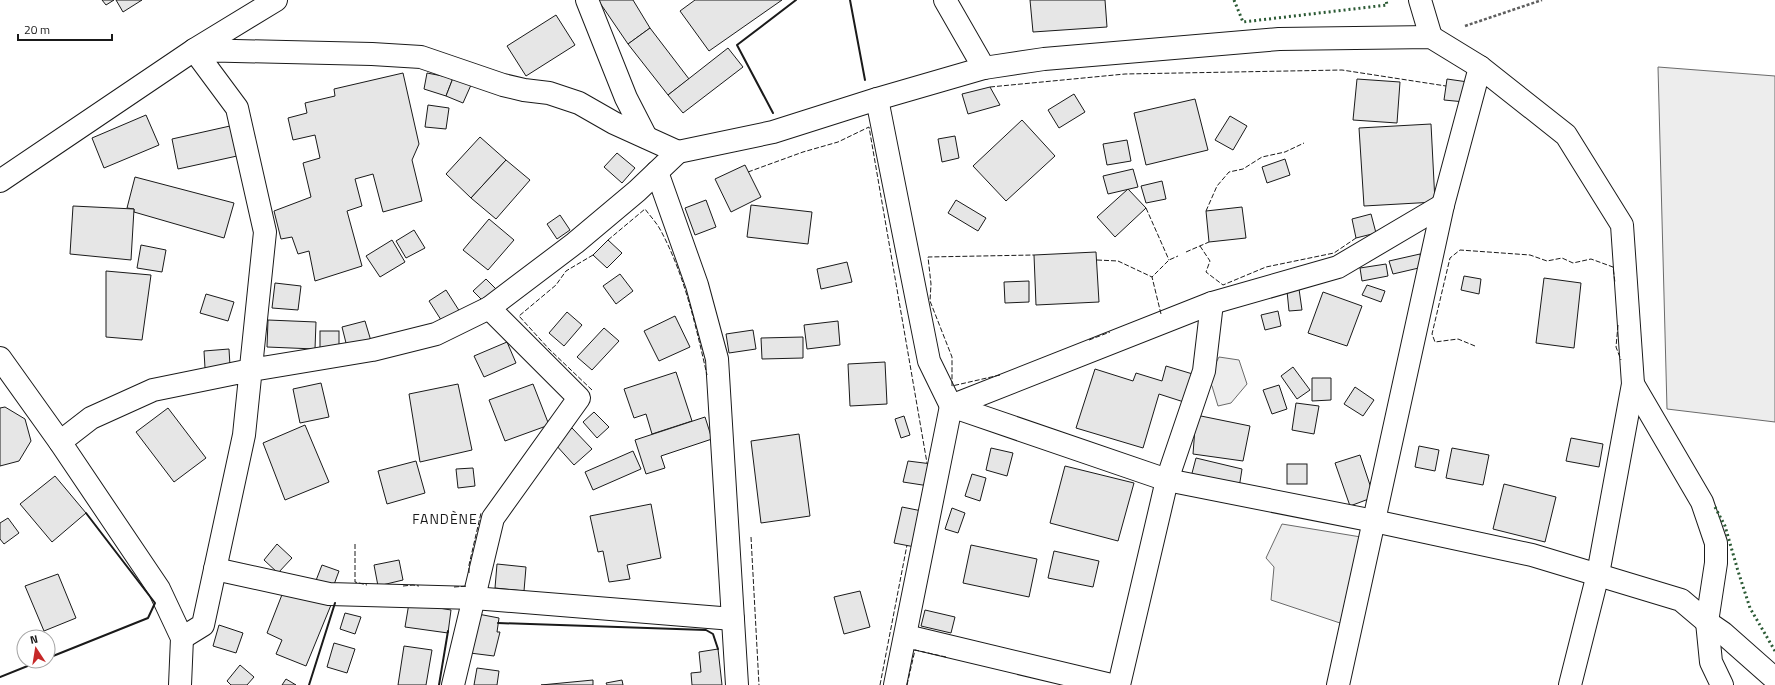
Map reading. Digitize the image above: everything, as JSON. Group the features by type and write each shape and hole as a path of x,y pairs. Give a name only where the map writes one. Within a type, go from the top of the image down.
{"street":[{"path":"0,181 194,50 276,0"},
{"path":"587,0 626,98 646,137"},
{"path":"945,0 984,68"},
{"path":"1420,0 1431,37"},
{"path":"60,442 91,418 153,390 251,370 372,350 436,334 489,308 575,243 678,152 773,132 877,99 984,68 1044,59 1279,39 1431,37 1480,67 1566,135 1622,225 1633,384 1598,574 1570,685"},
{"path":"194,50 372,54 421,57 503,85 524,90 549,93 579,103 614,122 678,152"},
{"path":"182,638 203,625 244,435 265,232 237,108 194,50"},
{"path":"1338,685 1443,205 1480,67"},
{"path":"877,99 929,361 951,406 895,685"},
{"path":"657,172 694,277 717,359 737,685"},
{"path":"951,406 1212,303 1338,267 1443,205"},
{"path":"1119,685 1166,480 1204,371 1212,303"},
{"path":"454,685 492,518 579,398 489,308"},
{"path":"0,358 60,442 159,589 182,638 180,685"},
{"path":"1633,384 1702,502 1716,542 1716,563 1707,622 1711,662 1722,685"},
{"path":"951,406 1166,480 1374,520 1532,555 1681,600 1707,622 1723,633 1775,679"},
{"path":"215,569 329,594 474,598 733,619"},
{"path":"906,636 1111,685"}],"path":[{"path":"1431,37 1542,0"}],"shaded area":[{"path":"1658,67 1775,76 1775,422 1667,409"},
{"path":"1219,357 1239,360 1247,384 1231,403 1218,406 1212,386 1207,380"},
{"path":"1282,524 1367,538 1340,623 1271,600 1274,567 1266,558"}],"building":[{"path":"102,0 114,0 106,5"},
{"path":"116,0 142,0 123,12"},
{"path":"598,0 633,0 650,28 628,44"},
{"path":"695,0 782,0 709,51 680,11"},
{"path":"1030,0 1105,0 1107,27 1033,32"},
{"path":"556,15 575,45 526,76 507,46"},
{"path":"650,28 689,79 668,95 628,44"},
{"path":"728,48 743,67 683,113 668,95"},
{"path":"403,73 419,144 412,160 422,201 383,212 373,174 355,179 362,206 347,211 362,266 315,281 309,251 298,254 292,237 281,239 274,211 311,197 303,163 320,158 315,135 293,140 288,118 307,113 305,103 335,96 334,89"},
{"path":"427,73 453,78 446,96 424,89"},
{"path":"453,78 471,85 463,103 446,96"},
{"path":"1357,79 1400,82 1397,123 1353,120"},
{"path":"1447,79 1468,82 1465,102 1444,100"},
{"path":"990,87 1000,105 968,114 962,94"},
{"path":"1074,94 1085,112 1059,128 1048,110"},
{"path":"1195,99 1208,150 1146,165 1134,113"},
{"path":"428,105 449,108 446,129 425,127"},
{"path":"146,115 159,145 104,168 92,138"},
{"path":"1230,116 1247,126 1233,150 1215,140"},
{"path":"1022,120 1055,156 1006,201 973,166"},
{"path":"1431,124 1435,202 1364,206 1359,128"},
{"path":"230,126 237,156 178,169 172,139"},
{"path":"955,136 959,158 942,162 938,139"},
{"path":"480,137 506,160 471,198 446,174"},
{"path":"1127,140 1131,161 1107,165 1103,144"},
{"path":"617,153 635,168 622,183 604,167"},
{"path":"1285,159 1290,175 1267,183 1262,167"},
{"path":"506,160 530,180 496,219 471,198"},
{"path":"745,165 761,197 731,212 715,179"},
{"path":"1133,169 1138,187 1108,194 1103,176"},
{"path":"135,177 234,203 224,238 134,212 134,209 127,208"},
{"path":"1162,181 1166,199 1146,203 1141,186"},
{"path":"1128,189 1146,208 1115,237 1097,217"},
{"path":"706,200 716,227 695,235 685,208"},
{"path":"956,200 986,218 978,231 948,213"},
{"path":"751,205 812,212 808,244 747,237"},
{"path":"73,206 134,209 131,260 70,254"},
{"path":"1242,207 1246,238 1209,242 1206,211"},
{"path":"1371,214 1376,233 1356,238 1352,219"},
{"path":"560,215 570,230 557,239 547,224"},
{"path":"489,219 514,240 488,270 463,250"},
{"path":"414,230 425,248 406,258 396,241"},
{"path":"392,240 405,262 380,277 366,256"},
{"path":"608,240 622,253 607,268 593,255"},
{"path":"141,245 166,250 162,272 137,268"},
{"path":"1096,252 1099,302 1036,305 1034,255"},
{"path":"1420,254 1423,267 1393,274 1389,261"},
{"path":"847,262 852,282 821,289 817,269"},
{"path":"1386,264 1388,276 1362,281 1360,268"},
{"path":"106,271 151,275 142,340 106,337"},
{"path":"620,274 633,291 616,304 603,286"},
{"path":"1464,276 1481,279 1479,294 1461,290"},
{"path":"1544,278 1581,283 1574,348 1536,343"},
{"path":"486,279 497,290 484,302 473,291"},
{"path":"1029,281 1029,302 1005,303 1004,282"},
{"path":"275,283 301,286 298,310 272,308"},
{"path":"1367,285 1385,291 1381,302 1362,295"},
{"path":"1299,289 1302,310 1289,311 1287,291"},
{"path":"446,290 460,312 443,323 429,301"},
{"path":"1323,292 1362,306 1347,346 1308,333"},
{"path":"206,294 234,302 228,321 200,313"},
{"path":"1278,311 1281,326 1265,330 1261,315"},
{"path":"567,312 582,325 564,346 549,333"},
{"path":"675,316 690,347 659,361 644,331"},
{"path":"268,320 316,322 315,349 267,347"},
{"path":"365,321 371,341 347,347 342,327"},
{"path":"838,321 840,345 807,349 804,325"},
{"path":"604,328 619,341 592,370 577,357"},
{"path":"753,330 756,349 729,353 726,334"},
{"path":"320,331 339,331 339,349 320,349"},
{"path":"803,337 803,358 762,359 761,338"},
{"path":"507,342 516,363 484,377 474,356"},
{"path":"229,349 230,366 205,368 204,351"},
{"path":"885,362 887,404 850,406 848,364"},
{"path":"1166,366 1196,375 1187,403 1159,394 1143,448 1076,428 1095,369 1133,381 1136,373 1162,381"},
{"path":"1293,367 1310,390 1297,399 1281,376"},
{"path":"676,372 692,421 652,434 646,414 634,418 624,389"},
{"path":"1312,378 1331,378 1331,400 1312,401"},
{"path":"321,383 329,417 300,423 293,389"},
{"path":"458,384 472,450 420,462 409,394"},
{"path":"533,384 549,425 505,441 489,400"},
{"path":"1279,385 1287,409 1272,414 1263,390"},
{"path":"1355,387 1374,400 1363,416 1344,404"},
{"path":"1296,403 1319,406 1314,434 1292,430"},
{"path":"5,407 25,419 31,441 19,461 0,466 0,408"},
{"path":"168,408 206,458 174,482 136,432"},
{"path":"594,412 609,427 597,438 583,422"},
{"path":"1196,415 1250,426 1243,461 1193,454"},
{"path":"904,416 910,435 901,438 895,419"},
{"path":"705,417 712,439 661,456 665,468 646,474 635,440"},
{"path":"305,425 329,482 285,500 263,443"},
{"path":"572,428 592,449 574,465 555,444"},
{"path":"799,434 810,516 761,523 751,441"},
{"path":"1571,438 1603,444 1599,467 1566,461"},
{"path":"1419,446 1439,450 1435,471 1415,467"},
{"path":"991,448 1013,453 1007,476 986,470"},
{"path":"1452,448 1489,455 1483,485 1446,478"},
{"path":"633,451 641,469 593,490 585,472"},
{"path":"1360,455 1374,497 1350,506 1335,463"},
{"path":"1196,458 1242,469 1239,488 1191,477"},
{"path":"416,461 425,493 387,504 378,471"},
{"path":"908,461 932,464 929,486 903,482"},
{"path":"1287,464 1307,464 1307,484 1287,484"},
{"path":"1065,466 1134,483 1118,541 1050,523"},
{"path":"473,468 475,486 458,488 456,469"},
{"path":"972,474 986,478 980,501 965,496"},
{"path":"55,476 86,513 52,542 20,504"},
{"path":"1504,484 1556,497 1545,542 1493,529"},
{"path":"651,504 661,558 627,565 630,579 609,582 603,551 598,552 590,516"},
{"path":"902,507 922,511 915,547 894,543"},
{"path":"952,508 965,513 958,533 945,529"},
{"path":"8,518 19,533 4,544 0,539 0,523"},
{"path":"277,544 292,558 278,573 264,560"},
{"path":"971,545 1037,559 1029,597 963,583"},
{"path":"1054,551 1099,561 1093,587 1048,578"},
{"path":"399,560 403,580 378,586 374,565"},
{"path":"497,564 526,567 524,591 495,588"},
{"path":"322,565 339,571 332,590 315,583"},
{"path":"58,574 76,618 49,629 43,629 25,586"},
{"path":"285,587 331,605 306,666 276,654 282,640 267,633"},
{"path":"860,591 870,627 844,634 834,597"},
{"path":"409,603 451,610 448,633 405,627"},
{"path":"925,610 955,617 951,633 921,626"},
{"path":"345,613 361,617 355,634 340,629"},
{"path":"478,614 499,618 497,632 500,632 494,656 470,653"},
{"path":"219,625 243,633 236,653 213,646"},
{"path":"334,643 355,649 347,673 327,667"},
{"path":"404,646 432,650 426,685 398,685"},
{"path":"718,649 722,685 692,685 691,673 701,672 699,652"},
{"path":"240,665 254,677 247,685 231,685 227,681"},
{"path":"477,668 499,671 497,685 474,685"},
{"path":"286,679 296,685 282,685"},
{"path":"593,680 593,685 541,685"},
{"path":"622,680 623,685 607,685 606,683"}],"hedge":[{"path":"1234,0 1243,22 1387,5 1386,0"},
{"path":"1715,507 1725,526 1750,608 1775,651"}],"fence":[{"path":"990,87 1125,74 1342,70 1446,86"},
{"path":"748,172 803,152 838,142 869,127 927,463"},
{"path":"1206,211 1217,186 1229,172 1243,169 1262,157 1285,152 1304,143"},
{"path":"1146,208 1169,260"},
{"path":"608,240 645,209 655,222 661,231 677,266 694,320 707,375"},
{"path":"1200,246 1210,261 1206,272 1223,285 1266,267 1334,253 1356,238"},
{"path":"1186,252 1209,242"},
{"path":"1475,346 1458,339 1435,342 1432,334 1450,258 1460,250 1530,255 1547,261 1562,258 1573,263 1591,259 1613,267 1615,283"},
{"path":"592,390 549,349 519,316 556,285 566,271 593,255"},
{"path":"1000,375 952,386 952,357 930,301 931,284 928,257 1034,255"},
{"path":"1161,314 1152,277 1169,260 1178,256"},
{"path":"1097,260 1118,261 1152,277"},
{"path":"1618,325 1616,347 1621,360"},
{"path":"1089,340 1110,332"},
{"path":"469,573 469,565 481,513"},
{"path":"751,537 759,685"},
{"path":"355,544 355,582 367,585"},
{"path":"880,685 907,545"},
{"path":"403,586 419,586"},
{"path":"454,587 468,586"},
{"path":"907,685 915,650 946,657"}],"wall":[{"path":"773,113 737,45 796,0"},
{"path":"850,0 865,80"},
{"path":"56,655 148,618 155,603 86,513"},
{"path":"309,685 335,603"},
{"path":"498,623 706,630 713,634 718,649"},
{"path":"439,685 448,631"},
{"path":"0,677 20,669"}],"district":[{"name":"FANDÈNE","path":"445,519"}]}
